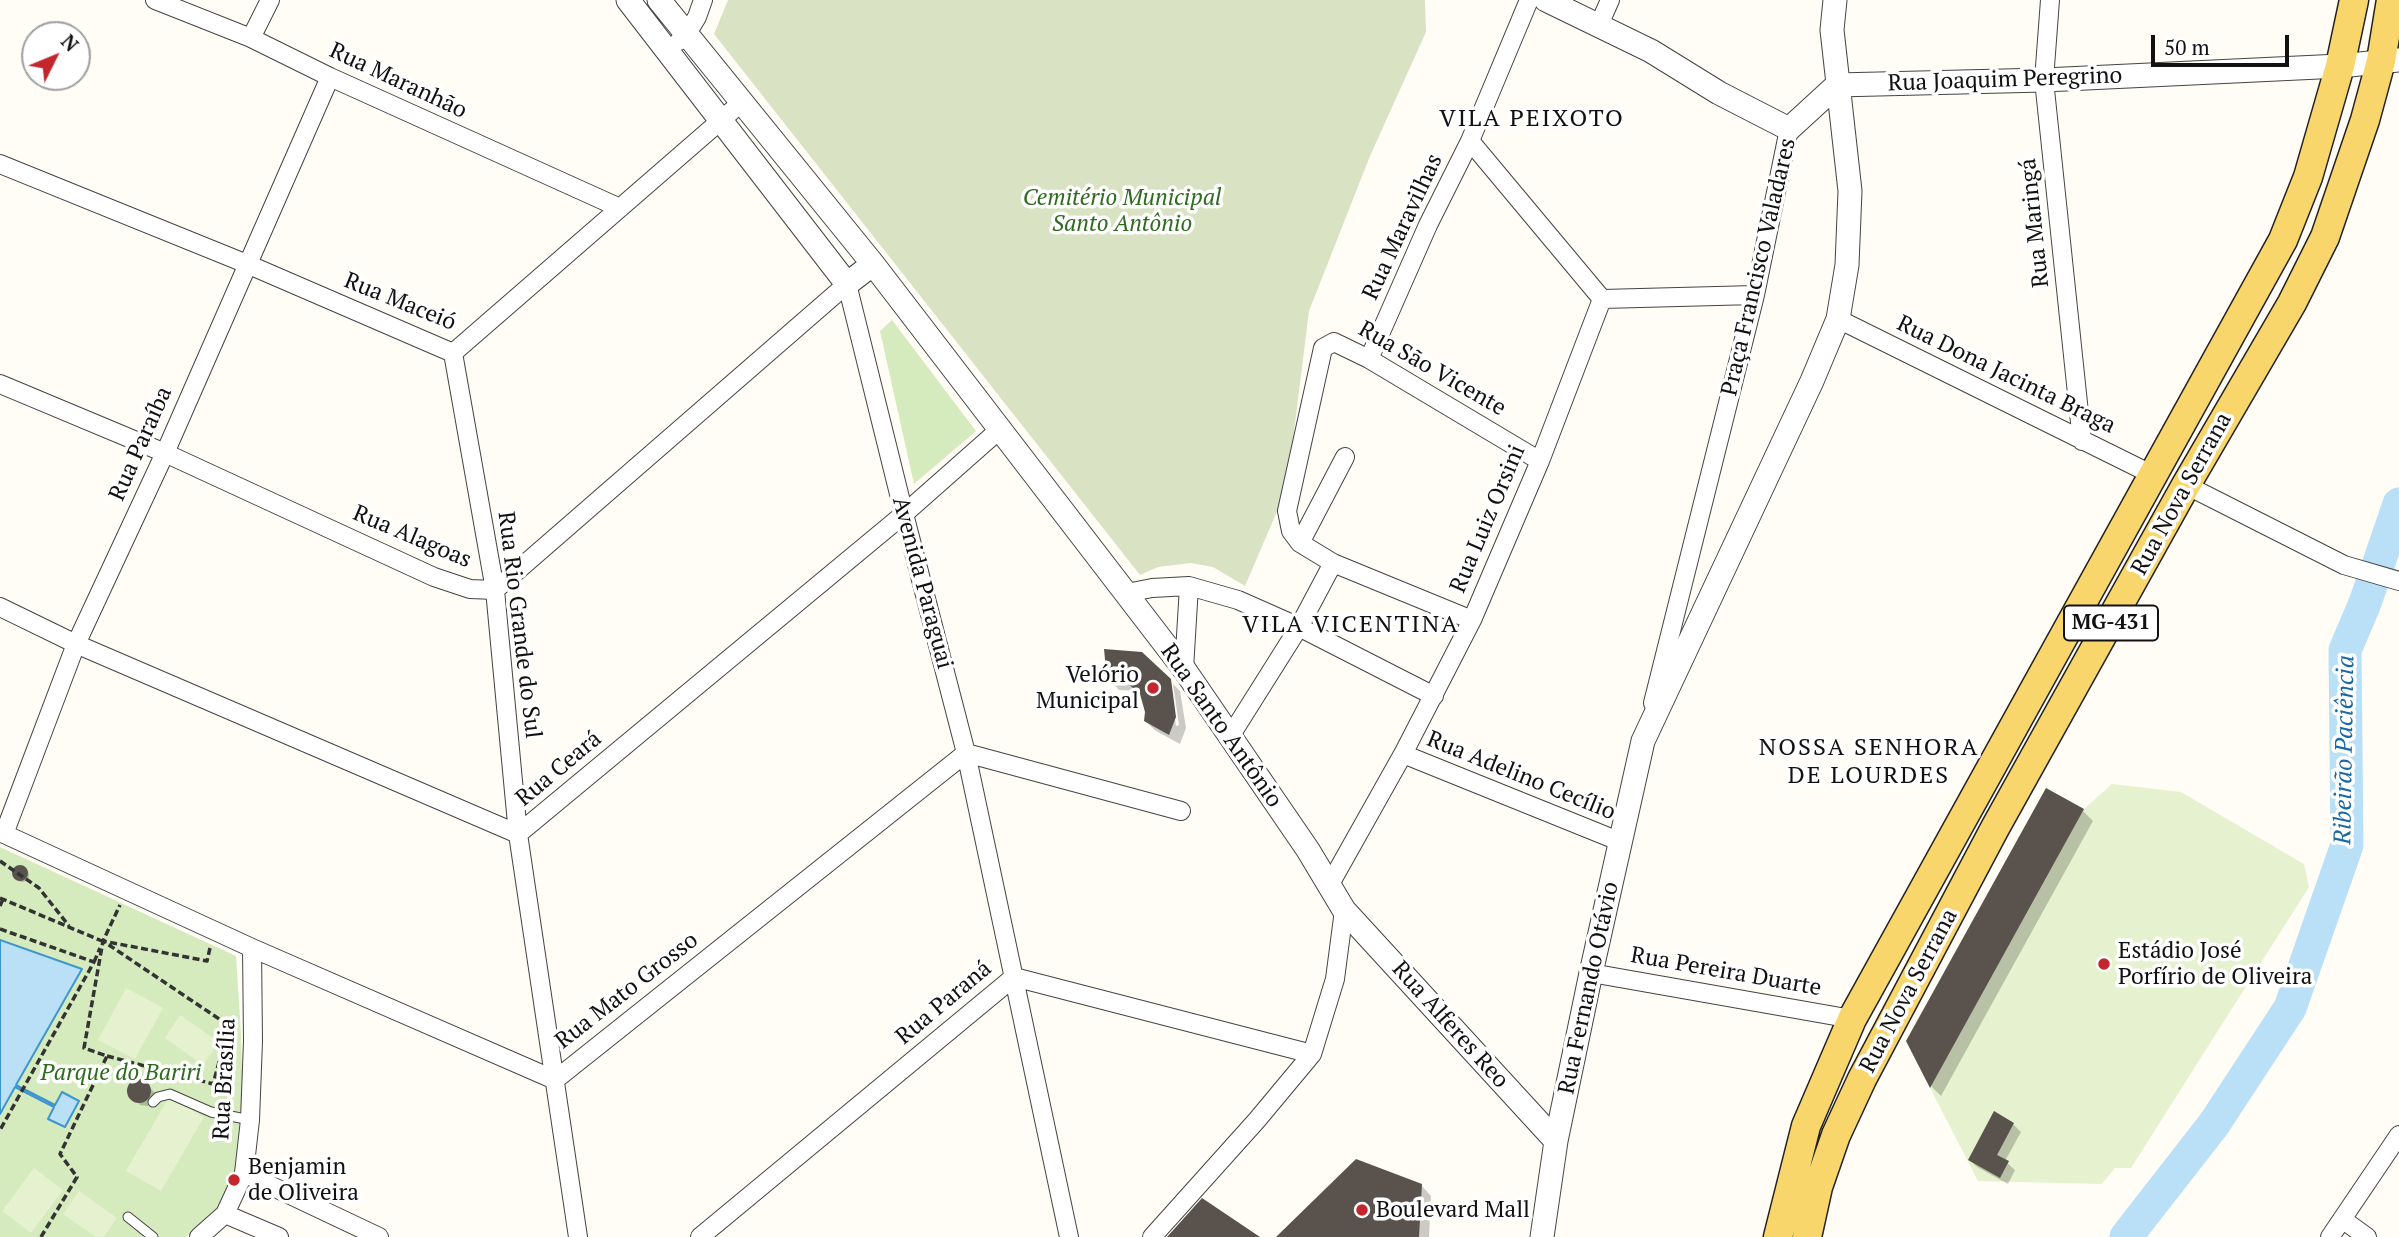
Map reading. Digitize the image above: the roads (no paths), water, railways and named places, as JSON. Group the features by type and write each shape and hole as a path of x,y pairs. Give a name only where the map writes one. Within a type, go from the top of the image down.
{"main road":[{"name":"Rua Nova Serrana","path":"1779,1237 1806,1126 1852,1019 2283,240 2308,177 2340,66 2354,0"},
{"name":"Rua Nova Serrana","path":"1807,1237 1818,1187 1836,1135 1862,1079 1995,828 2186,485 2292,303 2325,237 2390,61 2391,0"}],"street":[{"name":"Rua Maranhão","path":"155,0 251,38 330,77 620,208"},
{"path":"251,38 270,0"},
{"name":"Avenida Paraguai","path":"628,0 847,284 966,753 1068,1236"},
{"path":"659,0 873,264 847,284"},
{"path":"668,51 686,35 703,0"},
{"name":"Rua Maravilhas","path":"1369,359 1428,225 1471,141 1529,0"},
{"path":"1546,0 1651,51 1719,93 1789,129"},
{"path":"1599,24 1610,0"},
{"path":"1643,741 1812,381 1838,319 1847,265 1850,191 1832,30 1835,0"},
{"name":"Rua Maringá","path":"2050,0 2044,80 2082,441"},
{"name":"Rua Joaquim Peregrino","path":"1837,85 2044,80 2340,66 2390,61"},
{"name":"Rua Paraíba","path":"2,833 76,644 165,453 330,77"},
{"name":"Praça Francisco Valadares","path":"1643,741 1755,295 1789,129 1837,85"},
{"name":"Rua Maceió","path":"0,164 247,264 453,353 742,102"},
{"path":"1471,141 1602,299 1755,295"},
{"name":"Rua Santo Antônio","path":"873,264 1184,669 1330,884 1344,910"},
{"name":"Rua Alagoas","path":"0,384 165,453 434,577 470,589 495,590 847,284"},
{"name":"Rua Luiz Orsini","path":"1330,884 1403,754 1472,620 1540,461 1602,299"},
{"name":"Rua Dona Jacinta Braga","path":"1838,319 2153,475"},
{"name":"Rua São Vicente","path":"1300,543 1288,524 1287,511 1320,355 1327,344 1334,342 1369,359 1540,461"},
{"name":"Rua Rio Grande do Sul","path":"453,353 495,590 518,834 578,1237"},
{"name":"Rua Ceará","path":"0,607 76,644 518,834 904,514 999,430"},
{"path":"1345,457 1300,543 1333,563 1472,620"},
{"path":"2186,485 2344,565 2399,581"},
{"path":"1231,735 1298,627 1333,563"},
{"path":"1127,593 1152,588 1188,586 1238,600 1298,627 1434,696"},
{"path":"1184,669 1188,586"},
{"name":"Rua Fernando Otávio","path":"1542,1237 1556,1141 1643,741"},
{"path":"966,753 1181,811"},
{"name":"Rua Mato Grosso","path":"2,833 218,933 555,1080 966,753"},
{"name":"Rua Adelino Cecílio","path":"1403,754 1621,842"},
{"path":"1152,1237 1312,1054 1335,979 1344,910"},
{"name":"Rua Alferes Reo","path":"1344,910 1556,1141"},
{"name":"Rua Brasília","path":"199,1237 225,1213 244,1172 250,1120 253,1041 252,948"},
{"name":"Rua Pereira Duarte","path":"1591,973 1852,1019"},
{"name":"Rua Paraná","path":"700,1237 1014,976 1312,1054"},
{"path":"2330,1237 2399,1135"},
{"path":"244,1172 379,1237"},
{"path":"225,1213 279,1237"},
{"path":"2342,1219 2368,1237"}],"lane":[{"path":"153,1102 158,1097 170,1094 211,1112 250,1120"},
{"path":"128,1217 153,1237"}],"water":[{"path":"0,940 82,969 16,1085 55,1105 62,1092 79,1101 65,1127 48,1119 54,1107 15,1087 0,1114"}],"waterway":[{"name":"Ribeirão Paciência","path":"2126,1237 2214,1124 2290,1008 2347,845 2345,650 2365,603 2399,504"}],"place":[{"name":"Velório Municipal","path":"1153,688"},
{"name":"Estádio José Porfírio de Oliveira","path":"2104,964"},
{"name":"Benjamin de Oliveira","path":"234,1180"},
{"name":"Boulevard Mall","path":"1362,1210"}],"district":[{"name":"VILA PEIXOTO","path":"1532,119"},
{"name":"VILA VICENTINA","path":"1351,625"},
{"name":"NOSSA SENHORA DE LOURDES","path":"1869,762"}],"park label":[{"name":"Cemitério Municipal Santo Antônio","path":"1122,211"},
{"name":"Parque do Bariri","path":"121,1073"}]}
